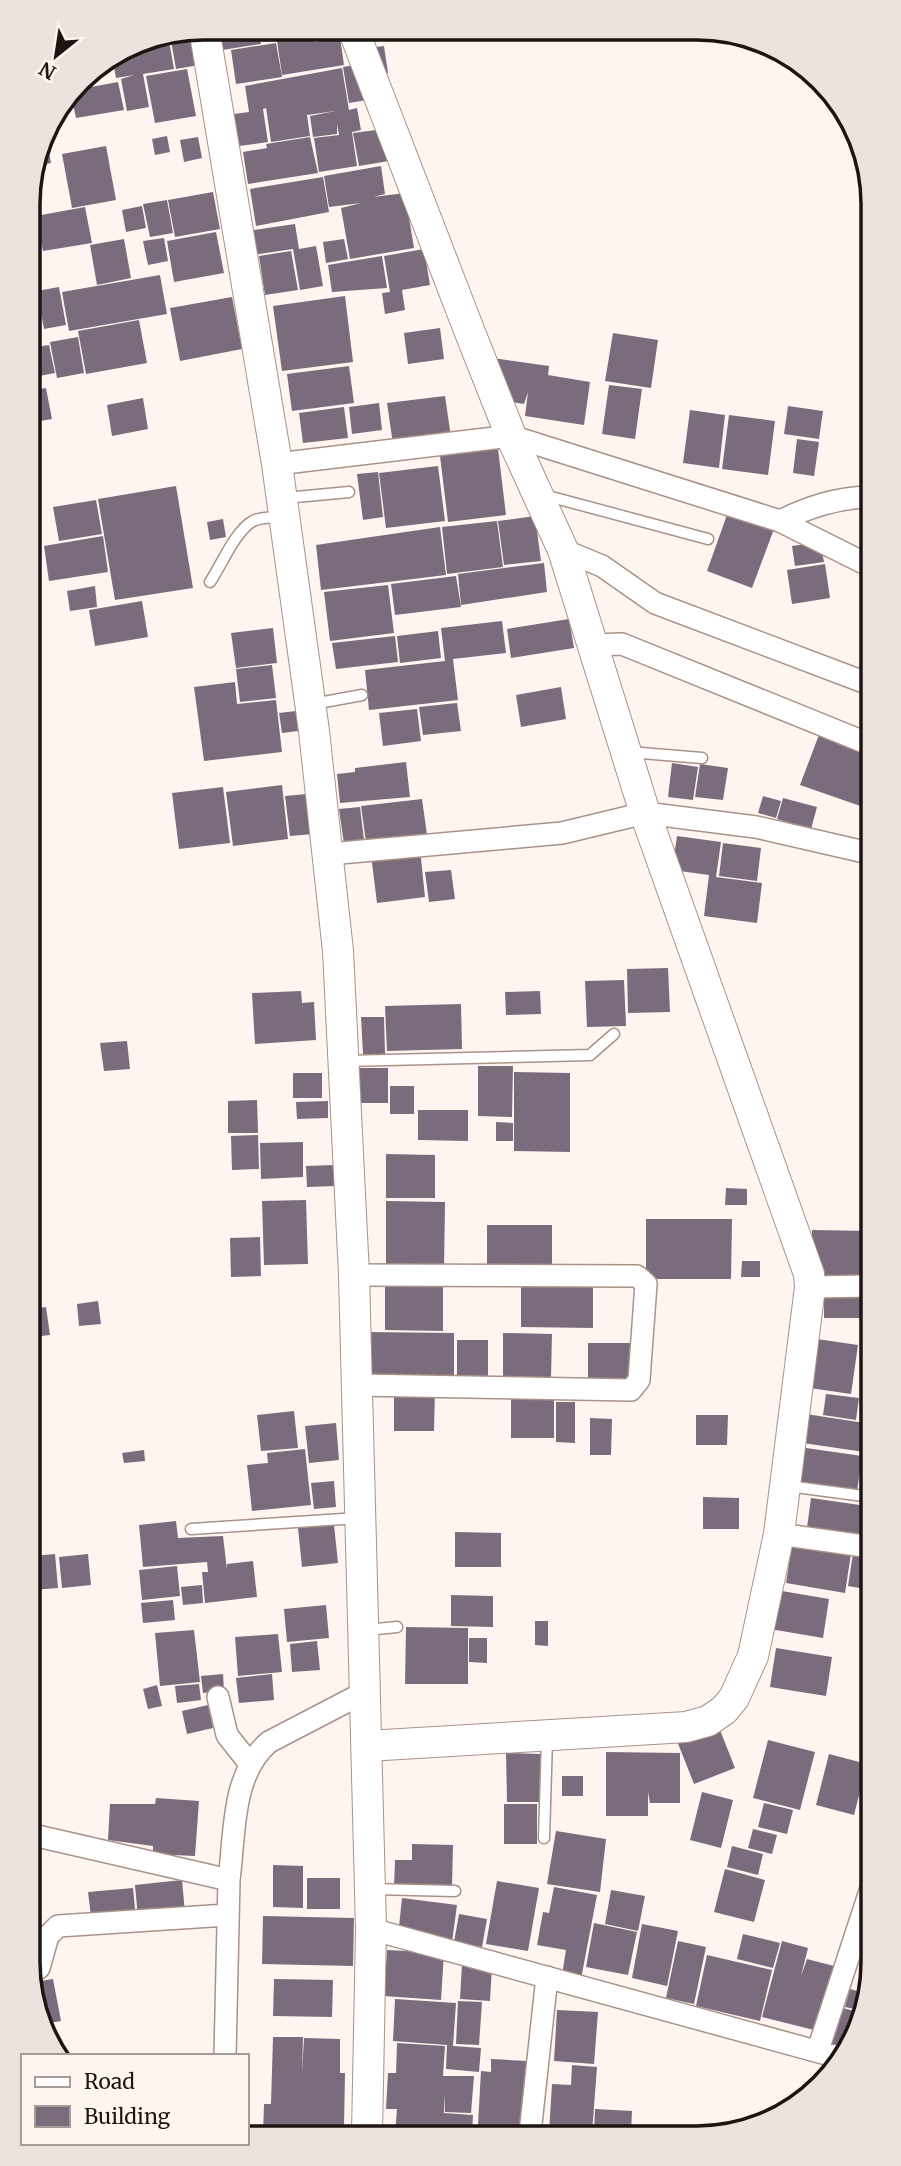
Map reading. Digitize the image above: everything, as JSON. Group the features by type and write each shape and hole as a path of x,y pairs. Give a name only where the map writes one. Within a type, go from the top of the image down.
{"street":[{"path":"206,41 277,464 329,854 344,1061 355,1275 371,1929 368,2126"},
{"path":"358,41 511,436 563,550 645,813 807,1266 810,1287 779,1534 753,1656 734,1698 724,1710 708,1721 686,1727 367,1746"},
{"path":"277,464 511,436 780,521 861,561"},
{"path":"780,521 805,509 835,500 861,498"},
{"path":"563,550 602,566 655,603 861,681"},
{"path":"593,645 622,644 861,741"},
{"path":"329,854 562,833 645,813 687,816 756,827 861,851"},
{"path":"355,1275 637,1276 646,1284 639,1380 631,1390 357,1385"},
{"path":"810,1287 860,1286"},
{"path":"779,1534 860,1545"},
{"path":"225,2054 229,1880 241,1784 250,1764 268,1742 365,1692"},
{"path":"218,1698 227,1735 250,1764"},
{"path":"40,1837 229,1880"},
{"path":"40,1964 48,1936 58,1926 227,1915"},
{"path":"818,2050 860,1922"},
{"path":"371,1929 832,2055"},
{"path":"531,2126 547,1977"}],"lane":[{"path":"210,582 219,569 224,552 252,521 283,507 349,492"},
{"path":"538,494 708,539"},
{"path":"311,705 362,695"},
{"path":"626,752 702,758"},
{"path":"344,1061 590,1055 614,1034"},
{"path":"785,1486 860,1496"},
{"path":"191,1529 361,1518"},
{"path":"363,1631 397,1627"},
{"path":"544,1838 547,1735"},
{"path":"370,1889 455,1891"}],"building":[{"path":"195,41 199,65 176,69 171,43"},
{"path":"221,41 261,41 261,44 222,50"},
{"path":"277,41 341,41 344,65 282,75"},
{"path":"276,43 282,77 236,84 231,50"},
{"path":"170,44 174,69 143,74 149,107 127,111 121,79 134,75 116,78 114,67 131,58 132,63 132,57"},
{"path":"384,46 388,73 372,76 368,48"},
{"path":"361,64 367,100 349,103 343,67"},
{"path":"342,68 349,110 357,108 361,130 352,132 357,166 319,172 314,138 339,135 337,124 337,134 313,137 310,116 335,111 307,115 310,136 271,142 266,108 263,109 268,142 239,146 234,114 249,112 245,86"},
{"path":"187,69 196,116 155,123 146,76"},
{"path":"118,82 124,110 76,118 73,106 85,91 91,91 91,87"},
{"path":"384,129 389,161 359,166 353,133"},
{"path":"167,136 170,152 155,155 152,139"},
{"path":"198,137 202,158 184,162 180,140"},
{"path":"310,137 318,173 248,184 243,152 267,148 266,144"},
{"path":"106,146 116,200 72,208 62,154"},
{"path":"381,166 385,194 373,197 405,193 414,248 350,259 341,208 361,203 329,207 324,176"},
{"path":"323,177 329,212 256,226 250,189"},
{"path":"213,192 220,229 175,237 168,200"},
{"path":"167,200 173,233 150,237 143,204"},
{"path":"142,206 146,228 126,232 122,210"},
{"path":"85,207 92,243 43,251 41,215"},
{"path":"295,224 299,249 316,246 323,286 300,290 293,249 252,255 248,231"},
{"path":"216,232 224,273 174,282 167,241"},
{"path":"164,238 168,261 148,265 143,241"},
{"path":"124,239 131,278 97,285 90,245"},
{"path":"344,239 348,259 326,263 323,242"},
{"path":"424,249 430,285 402,290 405,310 385,314 382,293 390,292 384,256"},
{"path":"291,251 298,290 265,295 259,256"},
{"path":"382,256 387,288 332,292 328,265"},
{"path":"160,275 167,314 69,331 62,292"},
{"path":"59,287 66,325 44,329 41,290"},
{"path":"345,296 353,362 282,371 273,306"},
{"path":"232,297 242,349 180,361 170,308"},
{"path":"139,320 147,363 86,374 78,331"},
{"path":"440,328 444,359 408,364 404,333"},
{"path":"613,333 658,340 651,388 605,381"},
{"path":"78,337 84,373 57,378 50,342"},
{"path":"49,345 55,373 41,376 41,346"},
{"path":"493,358 549,366 548,375 590,382 584,425 525,416 528,392 524,404 499,400"},
{"path":"349,366 354,403 292,411 287,374"},
{"path":"609,385 642,389 635,439 602,434"},
{"path":"46,388 52,419 41,421 41,389"},
{"path":"445,396 451,437 393,444 387,403"},
{"path":"143,398 148,429 112,436 107,405"},
{"path":"379,403 382,430 352,434 349,407"},
{"path":"788,406 823,411 819,439 784,434"},
{"path":"344,407 348,438 303,443 299,413"},
{"path":"690,410 725,415 719,468 683,463"},
{"path":"729,415 775,421 768,475 722,469"},
{"path":"797,439 819,442 814,476 793,473"},
{"path":"498,449 506,515 448,522 440,456"},
{"path":"438,466 445,521 386,528 379,473"},
{"path":"378,472 383,517 363,520 357,474"},
{"path":"176,486 193,588 115,600 98,499"},
{"path":"96,500 102,534 59,541 53,507"},
{"path":"728,512 774,529 752,588 707,571"},
{"path":"535,516 541,561 504,565 498,521"},
{"path":"223,519 226,537 210,540 207,522"},
{"path":"497,521 503,567 447,574 442,527"},
{"path":"440,527 446,575 321,590 316,545"},
{"path":"103,536 108,572 49,581 44,546"},
{"path":"820,542 824,562 795,566 792,546"},
{"path":"544,563 547,592 461,605 458,574"},
{"path":"825,564 830,598 792,604 787,570"},
{"path":"456,576 461,607 395,615 391,584"},
{"path":"388,585 394,633 330,641 324,592"},
{"path":"95,586 97,607 70,611 67,591"},
{"path":"142,601 148,637 95,646 89,610"},
{"path":"569,619 574,648 511,658 507,629"},
{"path":"502,621 506,653 453,659 458,700 369,710 365,670 445,661 441,628"},
{"path":"273,628 277,663 236,668 231,633"},
{"path":"438,631 441,658 400,663 397,636"},
{"path":"395,636 398,662 336,669 332,643"},
{"path":"272,665 276,698 240,702 236,669"},
{"path":"235,682 237,704 276,700 282,752 204,761 194,687"},
{"path":"561,687 566,719 521,727 516,695"},
{"path":"457,703 461,731 423,735 419,707"},
{"path":"417,709 421,741 383,746 379,713"},
{"path":"296,711 298,731 282,733 279,713"},
{"path":"820,732 861,749 861,806 800,785"},
{"path":"406,762 410,797 340,803 337,774 355,772 355,768"},
{"path":"672,763 698,767 693,800 668,797"},
{"path":"700,764 728,768 723,800 695,797"},
{"path":"282,785 288,839 233,846 226,792"},
{"path":"223,787 230,843 179,849 172,793"},
{"path":"307,794 313,834 290,836 285,796"},
{"path":"763,796 781,801 776,818 758,813"},
{"path":"783,798 817,807 811,829 777,819"},
{"path":"422,799 428,842 367,849 361,806"},
{"path":"360,807 365,848 345,851 339,809"},
{"path":"677,836 721,842 716,877 762,883 757,923 704,916 709,875 672,870"},
{"path":"723,843 761,848 757,881 719,876"},
{"path":"420,849 425,897 377,903 371,855"},
{"path":"451,870 455,899 429,902 425,872"},
{"path":"668,968 670,1012 628,1013 627,969"},
{"path":"624,980 626,1026 587,1027 585,981"},
{"path":"301,991 302,1003 314,1002 316,1040 255,1044 252,993"},
{"path":"540,991 541,1014 506,1015 505,992"},
{"path":"461,1004 462,1049 387,1051 385,1006"},
{"path":"361,1017 384,1017 385,1054 363,1054"},
{"path":"127,1041 130,1069 104,1071 100,1043"},
{"path":"478,1066 513,1066 512,1117 478,1116"},
{"path":"358,1068 388,1068 388,1103 358,1103"},
{"path":"514,1072 570,1073 570,1152 514,1151"},
{"path":"293,1073 322,1073 322,1098 293,1098"},
{"path":"390,1086 414,1086 414,1114 390,1114"},
{"path":"257,1100 258,1133 228,1133 228,1101"},
{"path":"328,1101 328,1118 297,1119 296,1102"},
{"path":"418,1110 468,1110 468,1141 418,1140"},
{"path":"496,1122 513,1123 513,1141 496,1141"},
{"path":"258,1135 259,1169 232,1170 231,1136"},
{"path":"303,1142 303,1177 261,1179 260,1143"},
{"path":"386,1154 435,1155 435,1198 386,1198"},
{"path":"334,1165 335,1186 307,1187 306,1166"},
{"path":"726,1188 747,1189 747,1205 725,1205"},
{"path":"306,1200 308,1264 264,1265 262,1201"},
{"path":"386,1201 445,1202 444,1269 386,1268"},
{"path":"646,1219 732,1219 731,1279 646,1279"},
{"path":"487,1225 552,1225 552,1273 487,1272"},
{"path":"812,1230 860,1231 860,1278 812,1277"},
{"path":"260,1237 261,1276 231,1277 230,1238"},
{"path":"742,1261 760,1261 760,1277 741,1277"},
{"path":"521,1277 593,1278 593,1328 521,1327"},
{"path":"385,1279 443,1279 443,1331 385,1330"},
{"path":"824,1289 860,1289 860,1318 824,1318"},
{"path":"98,1301 101,1324 79,1326 77,1304"},
{"path":"46,1307 50,1335 40,1336 40,1308"},
{"path":"365,1332 454,1333 454,1382 365,1382"},
{"path":"503,1333 552,1334 551,1378 503,1378"},
{"path":"817,1339 858,1345 851,1394 810,1388"},
{"path":"457,1340 488,1340 488,1382 457,1381"},
{"path":"588,1343 630,1343 630,1381 588,1381"},
{"path":"394,1388 435,1389 434,1431 394,1431"},
{"path":"511,1394 554,1394 554,1438 511,1438"},
{"path":"826,1394 859,1398 856,1420 823,1415"},
{"path":"556,1402 575,1402 575,1443 556,1442"},
{"path":"294,1411 298,1448 261,1451 257,1415"},
{"path":"806,1414 860,1422 860,1451 803,1443"},
{"path":"696,1415 728,1415 727,1445 696,1445"},
{"path":"590,1418 612,1419 611,1455 590,1455"},
{"path":"336,1423 339,1460 309,1463 305,1426"},
{"path":"799,1447 860,1456 857,1492 794,1483"},
{"path":"305,1449 311,1505 252,1511 247,1465 268,1463 267,1453"},
{"path":"144,1450 145,1461 124,1463 122,1453"},
{"path":"334,1481 336,1507 314,1509 311,1483"},
{"path":"703,1497 739,1498 739,1529 703,1529"},
{"path":"811,1498 860,1505 860,1543 806,1535"},
{"path":"176,1521 178,1538 223,1536 227,1570 227,1564 253,1561 257,1597 205,1603 202,1572 208,1572 207,1562 143,1567 139,1525"},
{"path":"334,1525 338,1563 302,1567 298,1528"},
{"path":"455,1532 501,1533 501,1567 455,1567"},
{"path":"793,1538 852,1547 845,1593 786,1583"},
{"path":"854,1547 860,1548 860,1588 848,1586"},
{"path":"55,1554 58,1588 40,1589 40,1555"},
{"path":"88,1554 91,1585 62,1588 59,1557"},
{"path":"177,1566 180,1596 142,1600 139,1570"},
{"path":"202,1585 203,1603 183,1605 181,1587"},
{"path":"776,1590 829,1599 823,1638 770,1629"},
{"path":"451,1595 493,1596 493,1627 451,1626"},
{"path":"173,1600 175,1620 143,1623 141,1603"},
{"path":"326,1605 329,1638 287,1642 284,1609"},
{"path":"535,1621 548,1621 548,1646 535,1645"},
{"path":"406,1627 468,1628 468,1684 405,1684"},
{"path":"194,1630 200,1682 160,1686 155,1633"},
{"path":"278,1634 282,1672 238,1676 235,1637"},
{"path":"469,1638 487,1638 487,1663 469,1662"},
{"path":"317,1641 320,1670 292,1672 290,1644"},
{"path":"776,1648 832,1657 826,1696 770,1687"},
{"path":"223,1674 224,1691 203,1693 201,1676"},
{"path":"272,1674 274,1700 239,1703 236,1678"},
{"path":"199,1684 201,1700 177,1703 175,1686"},
{"path":"157,1685 162,1706 148,1709 143,1689"},
{"path":"208,1705 213,1728 187,1734 182,1711"},
{"path":"718,1725 735,1768 694,1784 677,1741"},
{"path":"768,1740 815,1752 800,1810 753,1798"},
{"path":"606,1752 680,1753 680,1803 650,1803 648,1792 648,1816 606,1816"},
{"path":"506,1753 541,1754 541,1802 507,1802"},
{"path":"829,1754 860,1762 860,1791 854,1815 816,1805"},
{"path":"562,1776 583,1776 583,1796 562,1796"},
{"path":"702,1792 733,1800 721,1848 690,1840"},
{"path":"156,1798 199,1801 195,1856 153,1854 153,1846 108,1840 110,1804 155,1804"},
{"path":"764,1803 793,1810 787,1834 758,1827"},
{"path":"504,1804 537,1804 537,1844 504,1844"},
{"path":"753,1829 777,1835 772,1854 748,1848"},
{"path":"556,1831 606,1839 600,1892 547,1884"},
{"path":"412,1844 453,1845 452,1888 394,1887 395,1860 412,1860"},
{"path":"732,1846 763,1854 758,1875 727,1867"},
{"path":"273,1865 303,1866 303,1908 273,1907"},
{"path":"725,1869 765,1880 754,1922 714,1912"},
{"path":"307,1878 340,1878 340,1909 307,1909"},
{"path":"182,1880 185,1913 138,1918 135,1885"},
{"path":"497,1881 539,1888 528,1951 486,1944"},
{"path":"554,1887 597,1895 581,1979 562,1975 566,1950 537,1945 543,1912 549,1913"},
{"path":"133,1888 136,1919 92,1924 88,1892"},
{"path":"611,1890 645,1896 638,1931 605,1924"},
{"path":"402,1898 457,1905 452,1942 398,1936"},
{"path":"459,1914 487,1919 482,1947 454,1942"},
{"path":"263,1916 354,1918 353,1966 262,1964"},
{"path":"594,1923 637,1932 628,1975 586,1967"},
{"path":"642,1924 678,1931 667,1986 632,1978"},
{"path":"743,1934 780,1943 773,1968 737,1959"},
{"path":"678,1941 706,1947 694,2004 666,1998"},
{"path":"782,1941 808,1948 801,1976 807,1959 834,1966 818,2031 762,2017"},
{"path":"387,1950 444,1953 441,2000 384,1996"},
{"path":"707,1955 772,1970 760,2021 696,2006"},
{"path":"462,1964 492,1966 490,2001 460,1999"},
{"path":"53,1979 61,2021 52,2023 42,1981"},
{"path":"274,1979 333,1980 332,2017 273,2016"},
{"path":"850,1989 858,1991 854,2009 845,2007"},
{"path":"395,1999 456,2003 453,2046 481,2048 479,2072 446,2069 447,2045 393,2041"},
{"path":"458,2001 482,2002 479,2045 456,2044"},
{"path":"839,2007 853,2011 839,2044 835,2050 829,2049"},
{"path":"557,2010 598,2012 594,2064 554,2061"},
{"path":"273,2037 303,2037 302,2072 304,2038 340,2039 340,2073 345,2073 344,2126 263,2126 264,2104 271,2104"},
{"path":"397,2043 445,2046 443,2076 474,2076 471,2113 445,2112 445,2093 444,2113 473,2115 472,2126 396,2126 397,2109 386,2109 388,2073 396,2073"},
{"path":"491,2059 527,2061 523,2126 478,2125 481,2071 491,2072"},
{"path":"572,2065 597,2067 593,2126 549,2126 552,2084 571,2085"},
{"path":"595,2109 632,2111 631,2126 594,2126"}]}
